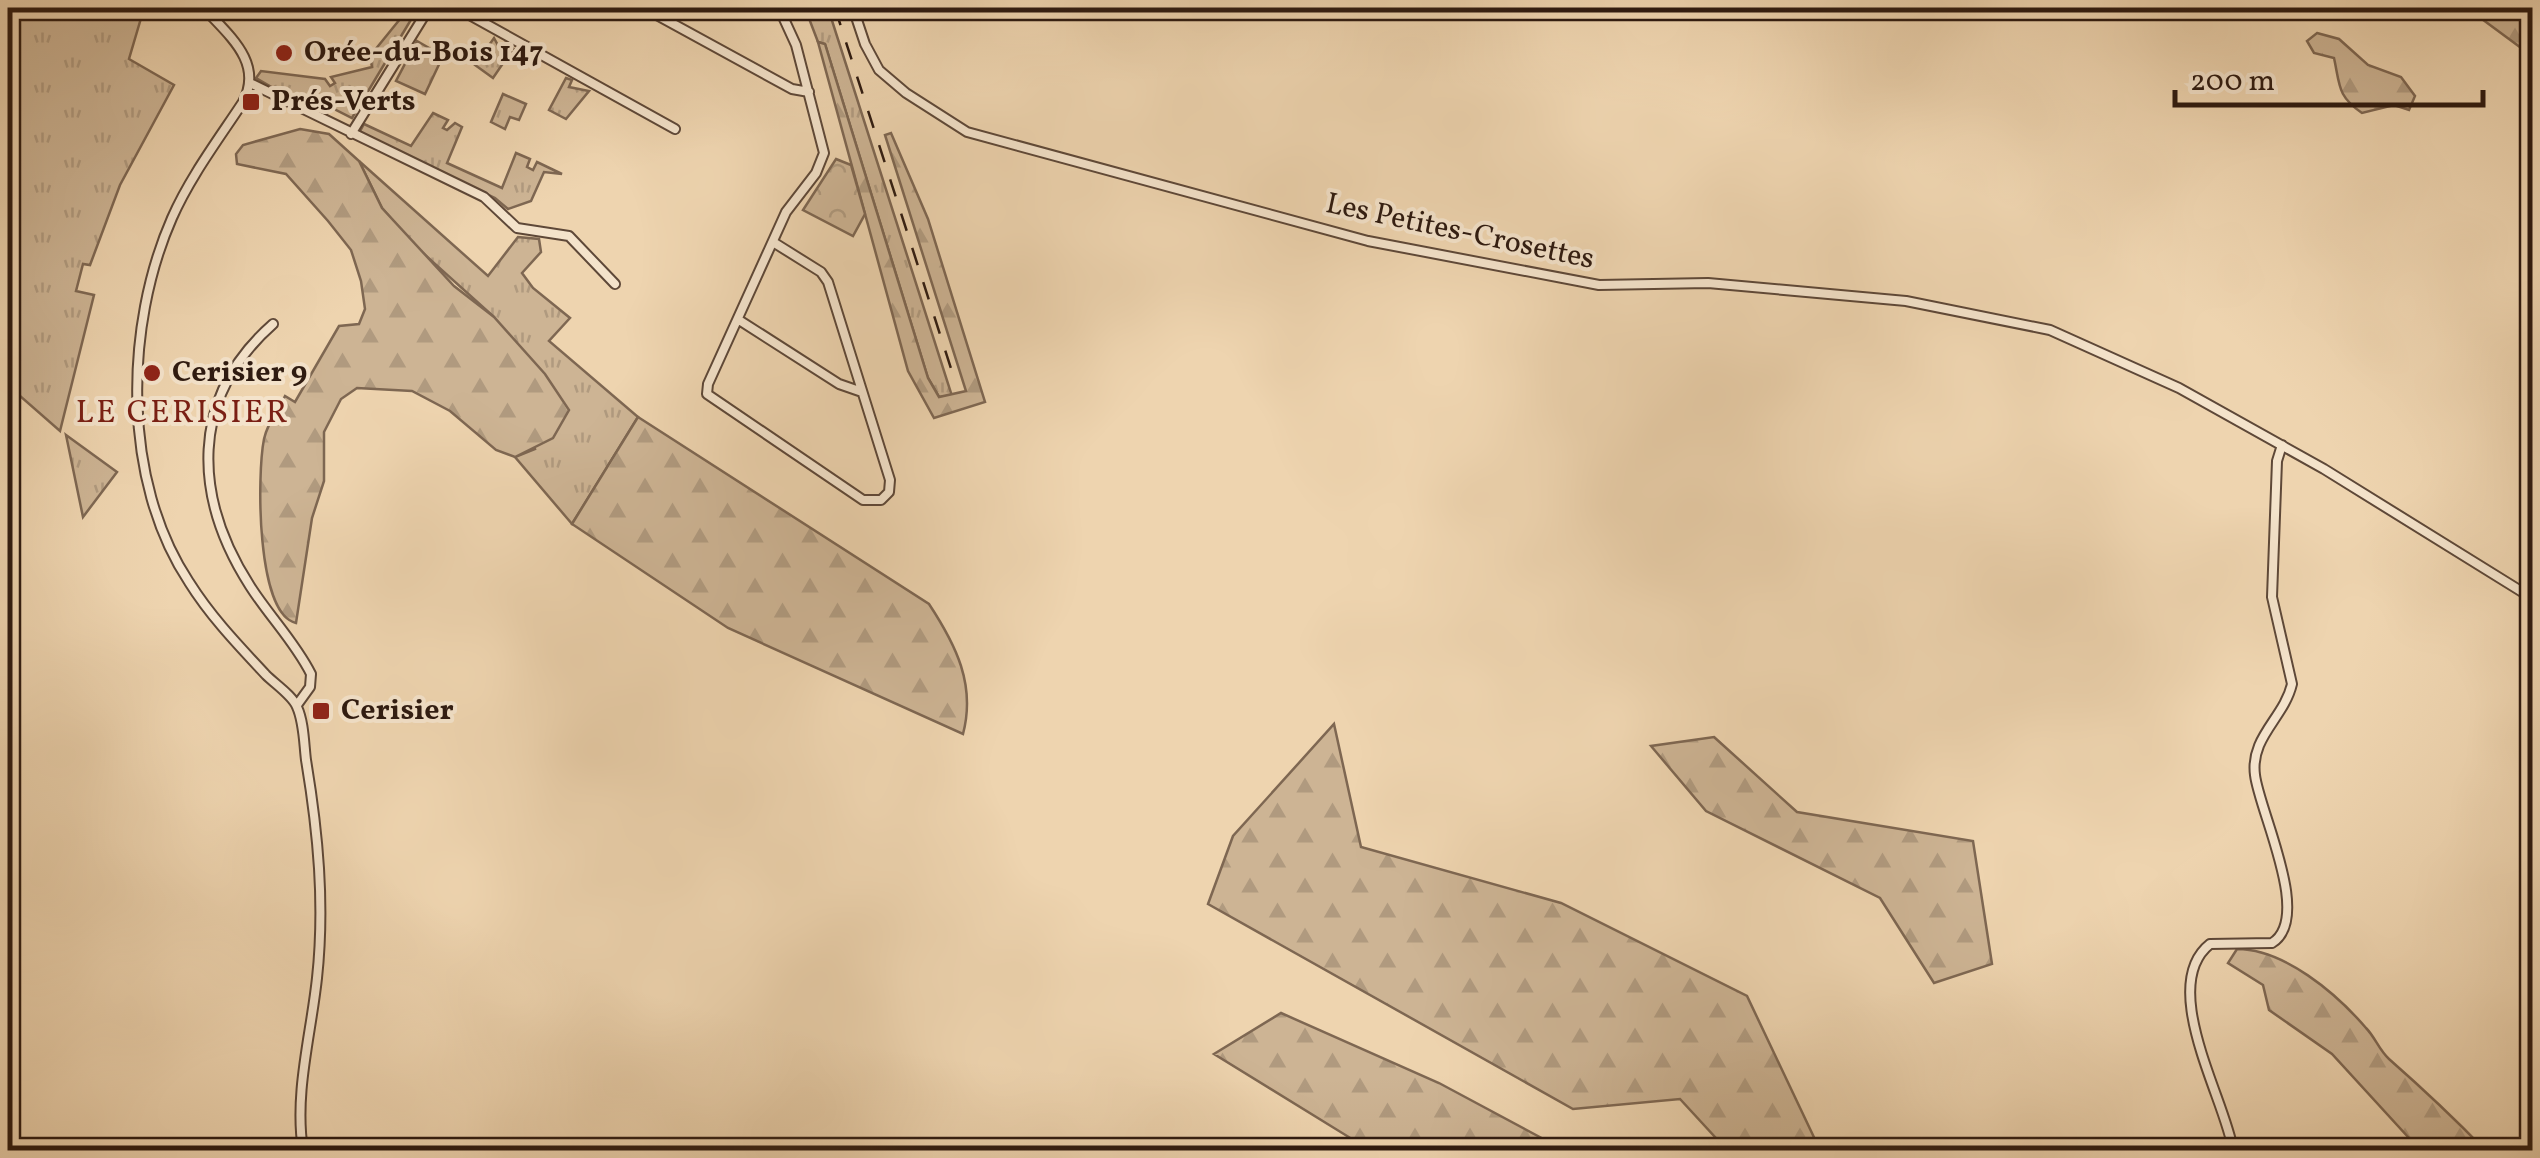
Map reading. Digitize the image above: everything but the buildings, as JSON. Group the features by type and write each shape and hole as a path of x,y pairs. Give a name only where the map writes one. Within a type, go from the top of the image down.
{"street":[{"path":"204,8 245,57 250,83 243,102 185,192 150,278 140,356 142,452 155,512 170,551 189,583 217,622 297,705 313,801 321,894 317,976 300,1109 303,1150"},
{"path":"352,134 428,8"},
{"path":"457,8 675,129"},
{"path":"644,8 792,89 809,92"},
{"path":"773,242 825,277 891,484 886,496 874,502 852,493 708,397 708,384 740,320 773,242 790,206 823,159 823,141 809,92 779,8"},
{"name":"Les Petites-Crosettes","path":"853,8 864,44 880,70 906,94 968,132 1368,241 1599,285 1708,282 1906,301 2050,330 2179,388 2282,445 2532,598"},
{"path":"250,83 484,197 517,228 568,236 615,284"},
{"path":"740,320 839,384 862,392"},
{"path":"273,324 241,358 224,388 209,434 208,472 216,518 234,557 311,674 310,688 297,705"},
{"path":"2233,1150 2199,1049 2194,978 2199,956 2210,944 2272,943 2280,938 2286,922 2281,863 2254,764 2260,739 2292,684 2271,589 2276,467 2282,445"}],"green space":[{"path":"22,8 144,8 129,59 174,85 120,185 90,265 83,264 76,291 94,295 60,431 19,395 8,420 8,40"},
{"path":"409,8 418,8 352,118 330,107 325,118 256,78 261,71 325,79 330,86 335,83 331,77 372,67 370,56"},
{"path":"805,8 828,8 952,396 939,397 928,378 825,44 818,42"},
{"path":"2467,8 2532,8 2532,56"},
{"path":"2317,33 2339,39 2368,65 2401,77 2415,96 2409,110 2394,105 2362,113 2354,107 2341,89 2334,58 2314,53 2307,41"},
{"path":"494,38 500,49 505,43 517,51 510,53 493,78 475,65"},
{"path":"417,41 443,56 425,94 396,81"},
{"path":"818,42 825,44 928,378 939,397 966,391 885,135 891,133 928,219 985,402 934,418 908,371"},
{"path":"566,78 572,80 569,87 589,91 566,119 549,110"},
{"path":"503,94 526,104 519,120 510,117 505,129 491,122"},
{"path":"433,113 448,120 443,128 447,130 455,123 462,127 447,163 502,188 516,153 530,159 527,167 533,170 537,162 562,174 544,172 531,201 508,209 495,198 359,133 364,124 411,146"},
{"path":"300,129 329,134 359,161 382,208 454,286 494,317 545,374 569,410 553,438 515,457 496,450 450,411 412,391 357,388 341,399 324,432 324,481 312,518 296,623 283,614 266,570 260,481 264,439 285,396 295,402 339,326 359,324 365,309 351,250 328,221 286,174 237,164 236,154 243,145"},
{"path":"836,159 851,165 865,214 853,236 803,210"},
{"path":"359,161 488,276 518,237 539,239 541,252 522,273 533,288 570,318 549,341 638,417 572,524 515,457 535,449 494,317 414,245 382,208"},
{"path":"638,417 929,604 961,666 967,699 963,734 728,628 572,524"},
{"path":"66,435 117,472 83,517"},
{"path":"1334,724 1361,847 1561,903 1747,996 1820,1150 1727,1150 1680,1099 1573,1109 1208,904 1233,836"},
{"path":"1714,737 1797,812 1973,841 1992,964 1934,983 1880,898 1706,811 1651,746"},
{"path":"2237,949 2273,956 2308,975 2340,1001 2382,1052 2485,1150 2420,1150 2332,1054 2269,1010 2263,985 2228,963"},
{"path":"1281,1013 1439,1083 1564,1150 1375,1150 1360,1144 1214,1054"}],"railway":[{"path":"8,25 15,8"},
{"path":"835,8 956,384"}],"place":[{"name":"Orée-du-Bois 147","path":"284,53"},
{"name":"Prés-Verts","path":"251,102"},
{"name":"Cerisier 9","path":"152,373"},
{"name":"Cerisier","path":"321,711"}],"district":[{"name":"LE CERISIER","path":"183,414"}]}
